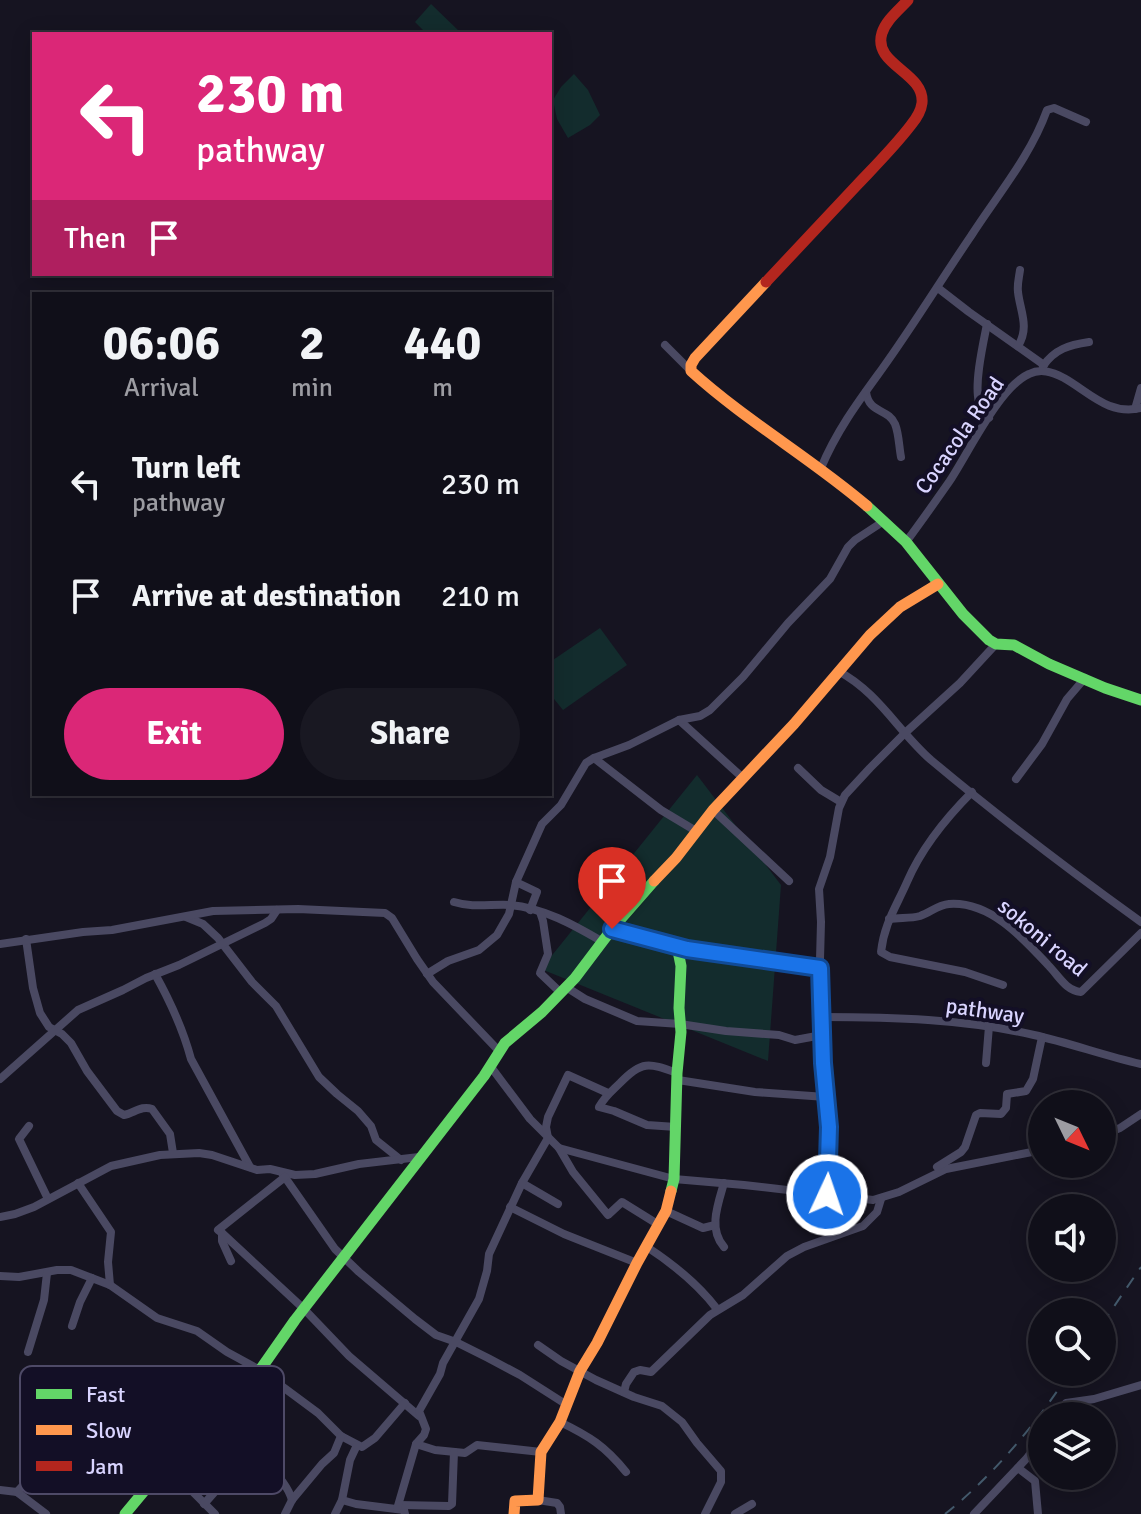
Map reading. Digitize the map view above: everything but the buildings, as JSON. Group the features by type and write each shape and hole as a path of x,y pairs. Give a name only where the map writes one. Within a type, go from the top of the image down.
{"street":[{"path":"691,371 695,358 917,117 922,101 921,90 887,56 880,43 887,24 908,0"},
{"path":"821,468 837,434 1022,163 1047,110 1054,108 1086,122"},
{"path":"1018,346 1024,329 1018,289 1020,270"},
{"path":"938,288 1018,346 1042,368 1105,405 1124,410 1138,409 1141,388"},
{"path":"987,324 978,391 979,405 989,418"},
{"name":"Cocacola Road","path":"906,542 1013,385 1042,368 1058,350 1089,342"},
{"path":"665,345 726,402 821,468 884,521 906,542 984,636 996,644 1014,645 1049,664 1141,700"},
{"path":"866,391 869,403 895,423 901,457"},
{"path":"427,974 442,964 485,947 497,935 512,905 516,882 542,824 561,805 584,766 594,758 629,745 679,720 700,716 710,710 830,579 848,547 884,521"},
{"path":"263,1366 491,1067 499,1051 564,990 713,810 889,616 938,584"},
{"path":"827,1195 829,1146 821,1017 819,889 830,857 841,802 905,733 960,683 996,644"},
{"path":"838,671 875,698 929,758 1054,858 1141,922"},
{"path":"1016,779 1042,744 1067,699 1085,678"},
{"path":"679,720 743,778"},
{"path":"594,758 661,810 696,831"},
{"path":"798,768 821,790 841,802"},
{"path":"972,792 937,831 915,864 889,919 881,949 885,955 965,972 1003,985"},
{"path":"713,810 789,881"},
{"path":"516,882 537,892 535,911 544,924 548,954 540,973 564,990 631,1019 779,1035 795,1040 822,1035"},
{"path":"454,902 476,906 512,905 535,911 563,920 603,942"},
{"name":"sokoni road","path":"889,919 919,916 947,905 977,907 1011,930 1048,964 1068,988 1081,992 1141,933"},
{"path":"0,944 112,930 182,915 232,909 385,913 392,918 427,974 499,1051"},
{"path":"0,1079 78,1010 269,921 277,910"},
{"path":"182,915 203,924 222,943 252,982 276,1006 319,1077 363,1115 375,1138 410,1170"},
{"path":"612,929 677,946 820,968"},
{"path":"26,939 36,1003 45,1022 71,1043 92,1078 120,1114 127,1115 148,1107 152,1109 171,1137 173,1153"},
{"path":"538,1500 541,1452 560,1422 580,1371 666,1211 674,1179 681,1032 681,966 677,946"},
{"path":"155,974 195,1066 250,1168"},
{"name":"pathway","path":"821,1017 906,1018 989,1026 1141,1064"},
{"path":"986,1063 989,1026"},
{"path":"937,1167 965,1147 976,1115 1001,1114 1006,1108 1009,1092 1026,1091 1033,1079 1042,1037"},
{"path":"676,1127 647,1125 599,1107 608,1093 629,1073 643,1065 653,1065 678,1077 755,1092 826,1097"},
{"path":"491,1067 530,1119 559,1148 578,1179 608,1215 622,1202 659,1225"},
{"path":"420,1417 421,1407 434,1387 443,1363 479,1299 489,1254 522,1183 548,1138 548,1117 568,1075 608,1093"},
{"path":"1116,1130 1141,1114"},
{"path":"29,1126 19,1139 48,1199"},
{"path":"559,1148 674,1179 873,1200 899,1192 946,1169 1028,1153"},
{"path":"0,1217 23,1212 111,1166 173,1153 212,1155 257,1170 270,1169 295,1175 420,1157"},
{"path":"283,1174 218,1230 304,1309 349,1356 420,1417 426,1429 416,1444 400,1509"},
{"path":"283,1174 325,1236 344,1258 431,1332 520,1375 567,1405"},
{"path":"78,1183 111,1232 108,1262 110,1285"},
{"path":"522,1183 558,1204"},
{"path":"724,1183 715,1225 724,1247"},
{"path":"624,1392 634,1372 651,1372 697,1326 717,1309 743,1295 787,1256 863,1226 877,1212 881,1199"},
{"path":"510,1207 637,1263"},
{"path":"666,1211 703,1228 715,1225"},
{"path":"222,1233 222,1241 231,1261"},
{"path":"647,1247 677,1269 717,1309"},
{"path":"0,1276 19,1277 71,1270 110,1285 157,1318 197,1331 253,1366"},
{"path":"28,1352 44,1300 47,1273"},
{"path":"72,1326 92,1278"},
{"path":"538,1345 580,1371 662,1406 682,1422 721,1471 721,1482 705,1514"},
{"path":"1073,1402 1141,1385"},
{"path":"284,1388 318,1413 341,1436 365,1447 405,1403"},
{"path":"560,1422 599,1443 626,1472"},
{"path":"285,1514 292,1500 334,1453 341,1436"},
{"path":"416,1444 435,1450 465,1453 477,1445 541,1452"},
{"path":"335,1514 342,1500 350,1460 357,1445"},
{"path":"342,1500 383,1511 449,1506 452,1504 454,1452"},
{"path":"974,1514 1028,1455"},
{"path":"1018,1468 1035,1481 1038,1514"},
{"path":"284,1483 292,1500"},
{"path":"17,1492 20,1489"},
{"path":"0,1490 17,1492 46,1514"},
{"path":"125,1514 141,1494"},
{"path":"194,1494 215,1514"},
{"path":"204,1504 213,1494"},
{"path":"514,1514 515,1501 538,1500 557,1503 561,1514"},
{"path":"735,1514 752,1504"}],"green space":[{"path":"431,4 460,32 425,32 415,22"},
{"path":"574,74 588,90 600,115 568,138 557,119 553,100"},
{"path":"600,628 627,665 563,710 552,696 552,661"},
{"path":"697,775 781,885 768,1061 541,969"}],"railway":[{"path":"1116,1304 1141,1267"},
{"path":"945,1514 1013,1448 1060,1386"}],"traffic: fast":[{"path":"867,506 906,542 963,614 989,640 996,644 1014,645 1049,664 1141,700"},
{"path":"263,1366 484,1076 505,1043 542,1012 575,978 654,881"},
{"path":"671,1191 681,1032 681,966 677,946"},
{"path":"125,1514 142,1494"}],"traffic: slow":[{"path":"766,282 695,358 691,371 867,506"},
{"path":"654,881 713,810 794,724 870,635 900,607 938,584"},
{"path":"514,1514 515,1501 538,1500 541,1452 560,1422 580,1371 666,1211 671,1191"}],"traffic: jam":[{"path":"766,282 892,148 918,115 922,103 921,92 916,83 884,53 881,44 886,24 908,0"}],"route":[{"path":"612,929 687,949 820,968 819,997 829,1127 827,1195"}]}
